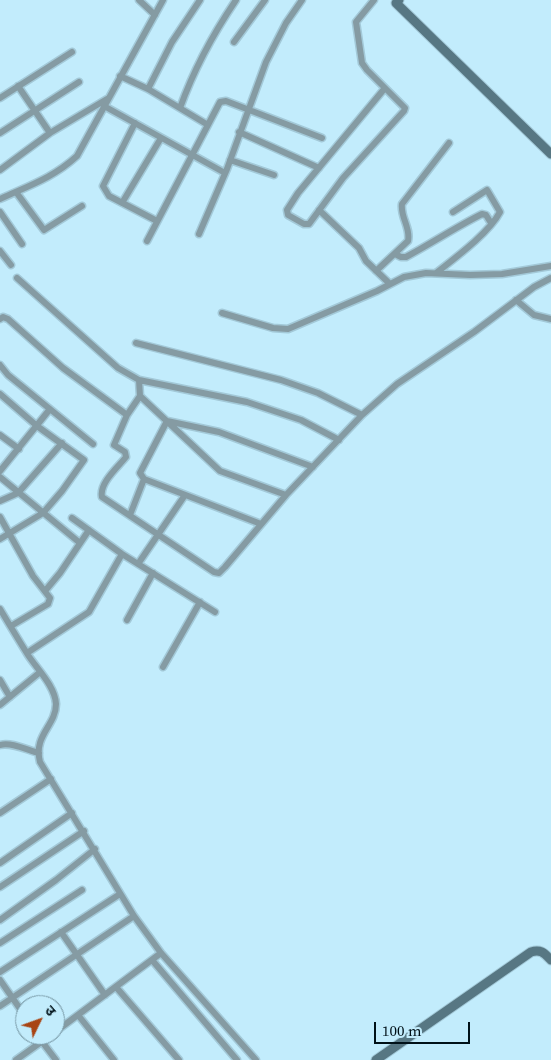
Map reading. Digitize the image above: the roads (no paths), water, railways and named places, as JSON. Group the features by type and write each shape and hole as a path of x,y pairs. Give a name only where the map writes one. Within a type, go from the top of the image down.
{"street":[{"path":"139,0 155,15"},
{"path":"0,199 47,179 64,168 77,156 163,0"},
{"path":"148,88 172,42 200,0"},
{"path":"180,108 192,75 219,25 236,0"},
{"path":"234,42 265,0"},
{"path":"198,234 225,173 247,109 266,62 286,23 302,0"},
{"path":"374,0 356,24 362,63 405,108 404,111 343,178 306,225 286,213 298,194 385,88"},
{"path":"396,1 551,154"},
{"path":"0,98 72,52"},
{"path":"120,76 148,88 208,125"},
{"path":"0,134 79,82"},
{"path":"18,86 50,134"},
{"path":"0,170 50,134 108,98"},
{"path":"147,241 220,102 223,101 247,109 322,138"},
{"path":"104,106 225,173"},
{"path":"135,123 103,183 104,191 109,196 157,221"},
{"path":"239,132 319,168"},
{"path":"122,203 161,138"},
{"path":"376,271 408,241 409,237 401,209 402,204 449,142"},
{"path":"230,160 274,176"},
{"path":"436,273 464,251 500,212 487,190 453,212"},
{"path":"16,192 44,230 82,206"},
{"path":"319,210 359,248 366,261 390,284"},
{"path":"0,212 22,244"},
{"path":"396,254 406,257 482,214 486,215 491,223"},
{"path":"0,251 11,264"},
{"path":"222,313 273,328 288,329 404,277 426,272 502,274 551,266"},
{"path":"17,278 118,368 139,380 247,402 301,420 339,440"},
{"path":"139,380 140,396 128,415 114,445 125,452 126,457 103,486 101,495 157,535 218,573 225,568 286,495 362,415 397,384 474,332 516,300 551,278"},
{"path":"516,300 534,314 551,319"},
{"path":"0,319 3,317 8,319 63,368 128,415"},
{"path":"136,343 281,380 318,393 362,415"},
{"path":"0,365 8,375 93,444"},
{"path":"0,394 37,426 62,442 84,460 62,491 43,512 0,539"},
{"path":"140,396 220,471 286,495"},
{"path":"0,471 50,409"},
{"path":"167,421 219,432 313,467"},
{"path":"167,421 140,473 144,479 262,524"},
{"path":"0,435 19,449"},
{"path":"0,501 18,493 62,442"},
{"path":"0,477 80,543"},
{"path":"130,515 144,479"},
{"path":"138,564 185,495"},
{"path":"0,517 33,576 50,598 48,604 10,626"},
{"path":"72,518 122,554 215,612"},
{"path":"45,591 60,573 89,530"},
{"path":"27,653 89,612 122,554"},
{"path":"126,620 153,573"},
{"path":"163,667 200,602"},
{"path":"0,609 51,688 56,706 40,741 40,762 95,849 134,916 161,953 256,1060"},
{"path":"0,705 40,672"},
{"path":"0,680 10,697"},
{"path":"0,745 13,745 39,753"},
{"path":"0,813 51,779"},
{"path":"0,863 72,813"},
{"path":"0,887 84,831"},
{"path":"0,920 95,849"},
{"path":"0,943 82,890"},
{"path":"0,972 120,894"},
{"path":"0,1006 134,916"},
{"path":"62,932 104,995"},
{"path":"376,1060 531,952 542,951 551,960"},
{"path":"65,1025 161,953"},
{"path":"152,960 237,1060"},
{"path":"0,980 15,1000"},
{"path":"116,986 179,1060"},
{"path":"78,1015 114,1060"},
{"path":"223,1044 234,1035"},
{"path":"16,1060 38,1045"},
{"path":"44,1045 56,1060"}]}
